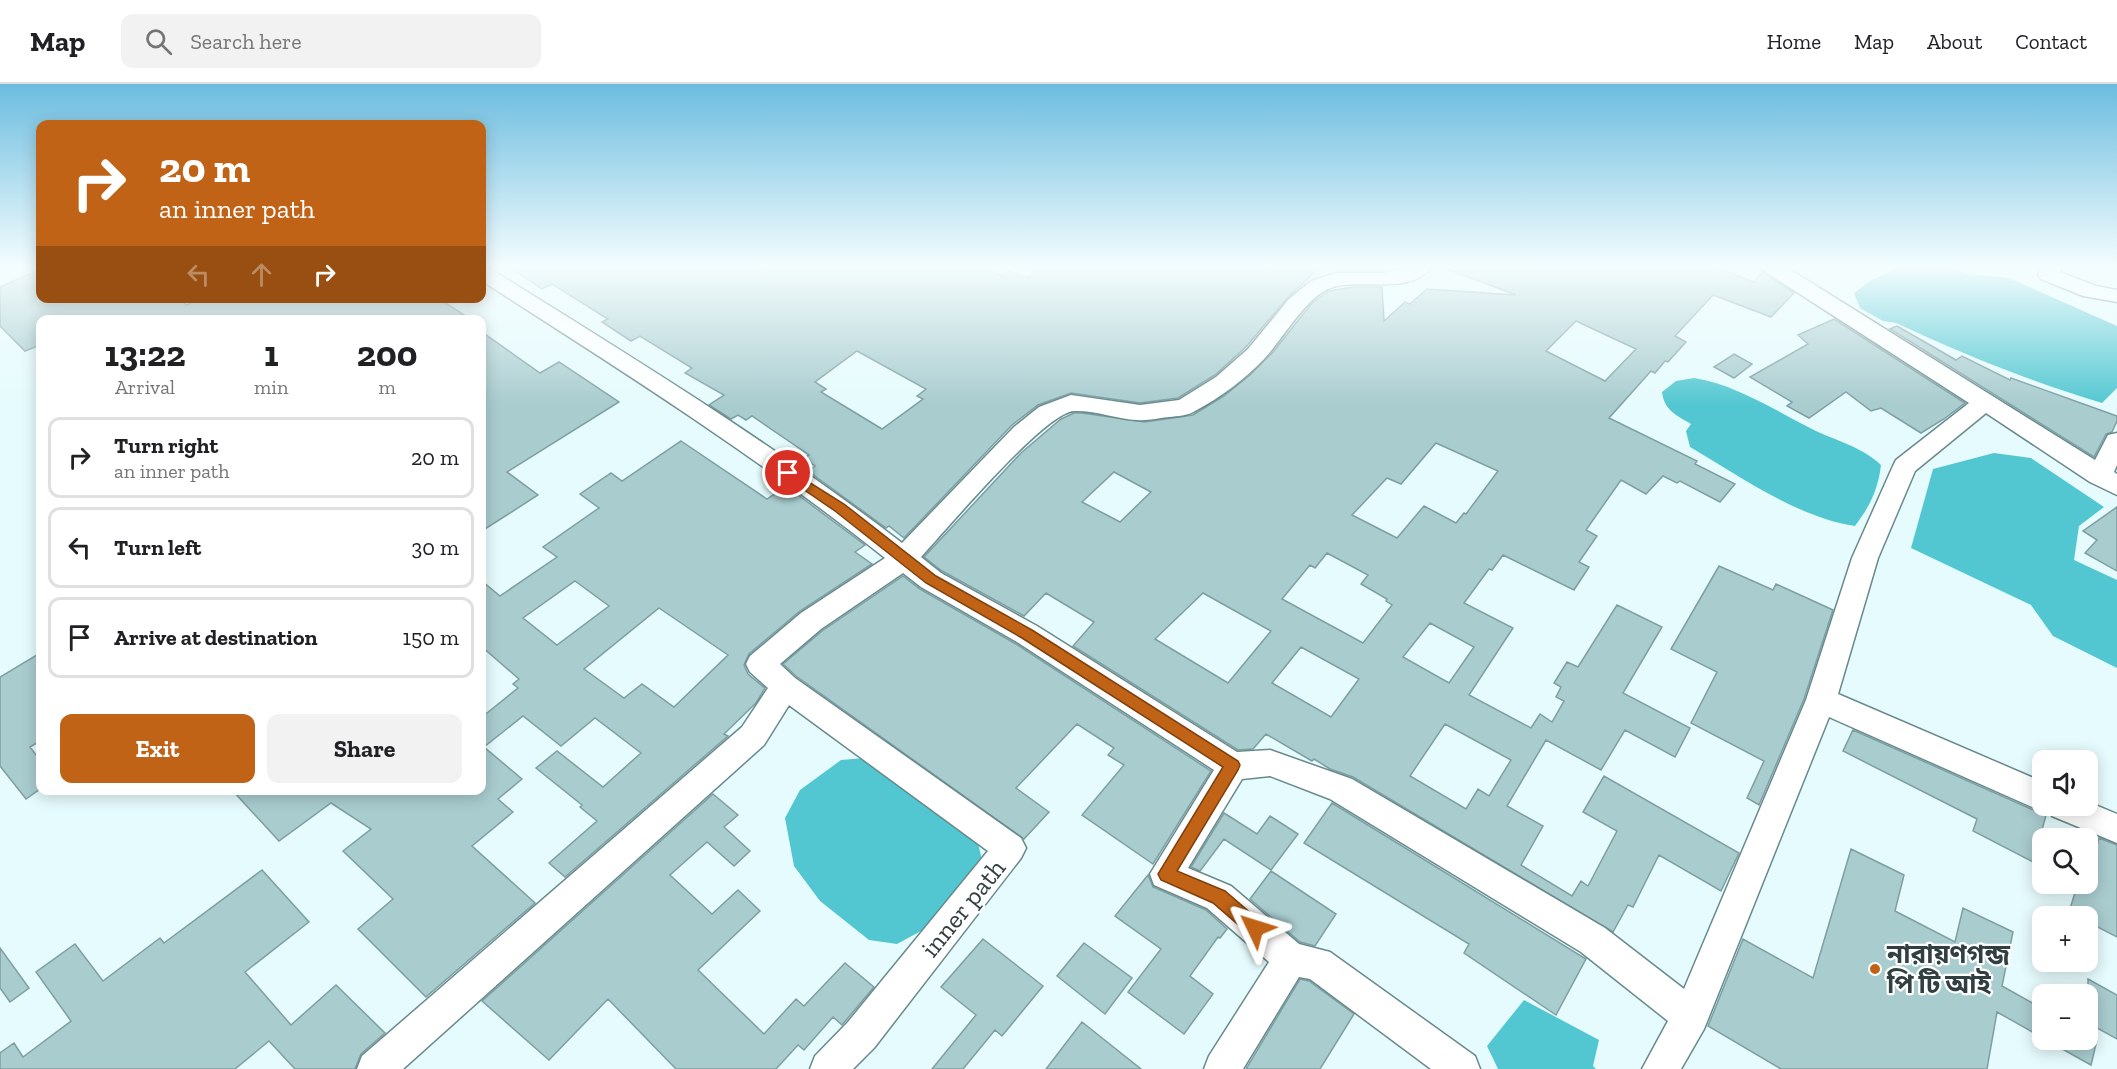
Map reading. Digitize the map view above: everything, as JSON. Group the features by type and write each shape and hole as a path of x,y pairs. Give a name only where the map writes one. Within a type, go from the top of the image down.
{"street":[{"path":"547,313 693,406 839,508 931,580 1027,634 1233,765 1270,763 1341,789 1593,940 1691,1016"},
{"path":"375,1069 753,736 784,686 760,664 811,621 903,559 1023,433 1047,413 1071,403 1140,413 1185,407 1224,382 1256,354 1290,313"},
{"path":"1844,313 2108,481 2117,441"},
{"path":"1660,1069 1691,1016 1821,700 1865,558 1905,466 1985,402"},
{"name":"inner path","path":"784,686 1010,848 861,1035 828,1069"},
{"path":"1821,700 2032,792"},
{"path":"1233,765 1166,874 1219,897 1291,959 1318,964 1462,1069"},
{"path":"2086,816 2117,829"},
{"path":"1222,1069 1291,959"}],"water":[{"path":"1869,313 2088,313 2117,326 2117,388 2102,403 1997,367 1896,323 1883,321"},
{"path":"1694,378 1740,392 1812,429 1857,448 1881,465 1872,497 1855,526 1812,514 1791,505 1749,483 1690,447 1686,431 1691,424 1668,408 1662,392 1676,381"},
{"path":"1994,453 2031,458 2104,507 2079,526 2074,560 2117,580 2117,668 2053,636 2031,605 1911,548 1933,469"},
{"path":"865,758 978,843 982,860 934,924 897,944 869,940 820,901 794,866 785,818 800,790 841,760"},
{"path":"1524,1000 1599,1040 1593,1066 1596,1069 1498,1069 1487,1046"}],"building":[{"path":"0,313 461,313 464,315 36,315 36,347 25,351 0,326"},
{"path":"598,313 1274,313 1246,347 1215,375 1178,398 1140,403 1071,393 1038,405 1012,425 904,538 889,526 886,528 808,471 815,466 804,458 809,455 752,416 746,420 738,415 731,419 709,405 724,395 685,373 692,368 640,336 631,341 602,322 608,319","holes":["857,351 926,389 917,396 923,399 882,429 821,392 826,389 815,382"]},
{"path":"1304,313 1384,313 1384,321 1393,313 1696,313 1675,336 1686,342 1655,373 1651,371 1609,418 1697,461 1695,464 1735,484 1720,502 1680,481 1677,483 1663,476 1646,494 1621,480 1586,530 1597,536 1579,562 1589,567 1574,590 1503,555 1492,570 1489,569 1464,603 1513,628 1469,695 1531,728 1540,714 1552,722 1564,701 1556,697 1561,687 1554,683 1567,662 1578,667 1617,605 1662,627 1623,693 1690,728 1675,757 1625,730 1601,770 1546,740 1507,806 1543,826 1521,865 1572,896 1581,881 1588,886 1617,831 1583,812 1604,776 1739,853 1721,891 1659,855 1633,907 1628,905 1613,932 1353,777 1330,769 1314,759 1312,761 1266,734 1253,749 1238,750 1073,646 1094,622 1046,593 1024,616 942,571 924,557 1021,453 1061,419 1074,413 1145,422 1193,415 1224,396 1250,375 1273,352","holes":["1576,321 1636,349 1605,381 1546,351","1436,443 1498,471 1466,514 1464,513 1456,523 1424,506 1397,538 1352,515 1387,478 1401,484","1114,472 1151,492 1120,522 1082,502","1327,553 1368,575 1361,584 1387,599 1386,601 1392,605 1363,643 1282,599 1310,565 1315,568","1203,593 1271,631 1228,683 1155,639","1430,623 1474,647 1449,683 1403,657","1301,647 1359,679 1331,717 1272,683","1445,724 1511,760 1489,796 1478,789 1466,809 1410,776"]},
{"path":"1760,313 1775,313 1771,317"},
{"path":"1834,319 1965,403 1921,433 1881,408 1871,411 1846,392 1809,418 1787,406 1792,402 1750,377 1808,344 1798,335"},
{"path":"1897,326 1956,360 1962,356 2010,380 2011,378 2117,416 2112,432 2106,434 2094,457 1890,329"},
{"path":"486,335 540,373 559,362 619,402 507,472 538,495 486,528"},
{"path":"1734,354 1752,364 1734,378 1714,367"},
{"path":"681,441 767,499 786,486 865,545 855,552 872,564 800,611 749,654 744,665 748,674 765,688 756,703 724,734 728,736 565,877 549,863 597,821 580,807 582,805 536,768 557,751 603,787 641,753 595,718 561,746 523,716 486,745 486,714 518,688 513,684 519,679 486,650 486,584 500,596 557,557 543,547 599,508 580,494 611,473 622,481","holes":["575,581 609,606 557,645 523,618","659,608 728,655 674,707 642,684 624,698 584,669"]},
{"path":"2117,507 2117,571 2085,553 2097,540 2083,531"},
{"path":"1719,566 1773,590 1776,584 1833,610 1804,699 1759,805 1747,798 1764,761 1691,723 1717,672 1671,649"},
{"path":"903,576 920,589 1016,644 1211,771 1153,864 1082,815 1124,765 1108,755 1114,748 1077,724 1016,788 1049,812 1024,839 796,676 783,664 822,631"},
{"path":"36,655 36,743 30,747 36,755 36,792 26,799 0,766 0,677"},
{"path":"1853,730 2032,809 2032,816 2046,816 2043,828 2032,828 2032,861 1973,831 1977,819 1843,751"},
{"path":"486,749 522,779 498,799 513,812 472,846 535,903 426,997 358,929 393,899 343,851 371,829 331,803 279,841 237,795 486,795"},
{"path":"713,794 738,815 724,827 750,851 734,866 707,842 670,875 712,914 738,890 760,911 698,970 764,1034 796,999 804,1006 845,963 874,987 842,1025 833,1017 804,1050 798,1045 776,1069 676,1069 608,999 549,1060 482,1001"},
{"path":"1332,803 1586,959 1556,1015 1464,953 1469,944 1304,843"},
{"path":"1224,813 1257,834 1270,816 1298,834 1271,870 1224,839 1200,871 1191,867"},
{"path":"2099,838 2117,845 2117,937 2098,927 2098,906 2071,906 2075,894 2098,894"},
{"path":"1851,849 1904,875 1895,911 1955,942 1963,908 2013,932 2002,986 2032,1003 2032,1032 1997,1012 1987,1069 1781,1069 1708,1026 1743,939 1813,978"},
{"path":"262,870 309,922 245,972 291,1025 336,985 385,1033 361,1054 355,1069 295,1069 269,1041 235,1069 0,1069 0,1053 14,1043 23,1057 71,1021 36,972 75,944 103,981 160,938 164,943"},
{"path":"1271,871 1336,914 1315,946 1300,942 1250,899"},
{"path":"1148,875 1153,887 1206,910 1227,929 1220,938 1218,937 1190,976 1213,994 1184,1034 1128,992 1161,949 1115,916"},
{"path":"983,939 1043,986 1002,1036 995,1030 963,1069 932,1069 976,1015 941,987"},
{"path":"1084,943 1132,978 1105,1014 1057,976"},
{"path":"0,948 29,988 10,1002 0,988"},
{"path":"1300,979 1309,981 1354,1014 1320,1069 1246,1069"},
{"path":"2088,979 2097,984 2088,984"},
{"path":"2098,985 2117,995 2117,1039 2098,1029"},
{"path":"1082,1022 1141,1069 1046,1069"},
{"path":"2064,1050 2095,1050 2091,1065"}],"place":[{"name":"নারায়ণগন্জ পি টি আই","path":"1875,969"}],"route":[{"path":"788,473 839,508 931,580 1027,634 1233,765 1166,874 1219,897 1255,928"}]}
